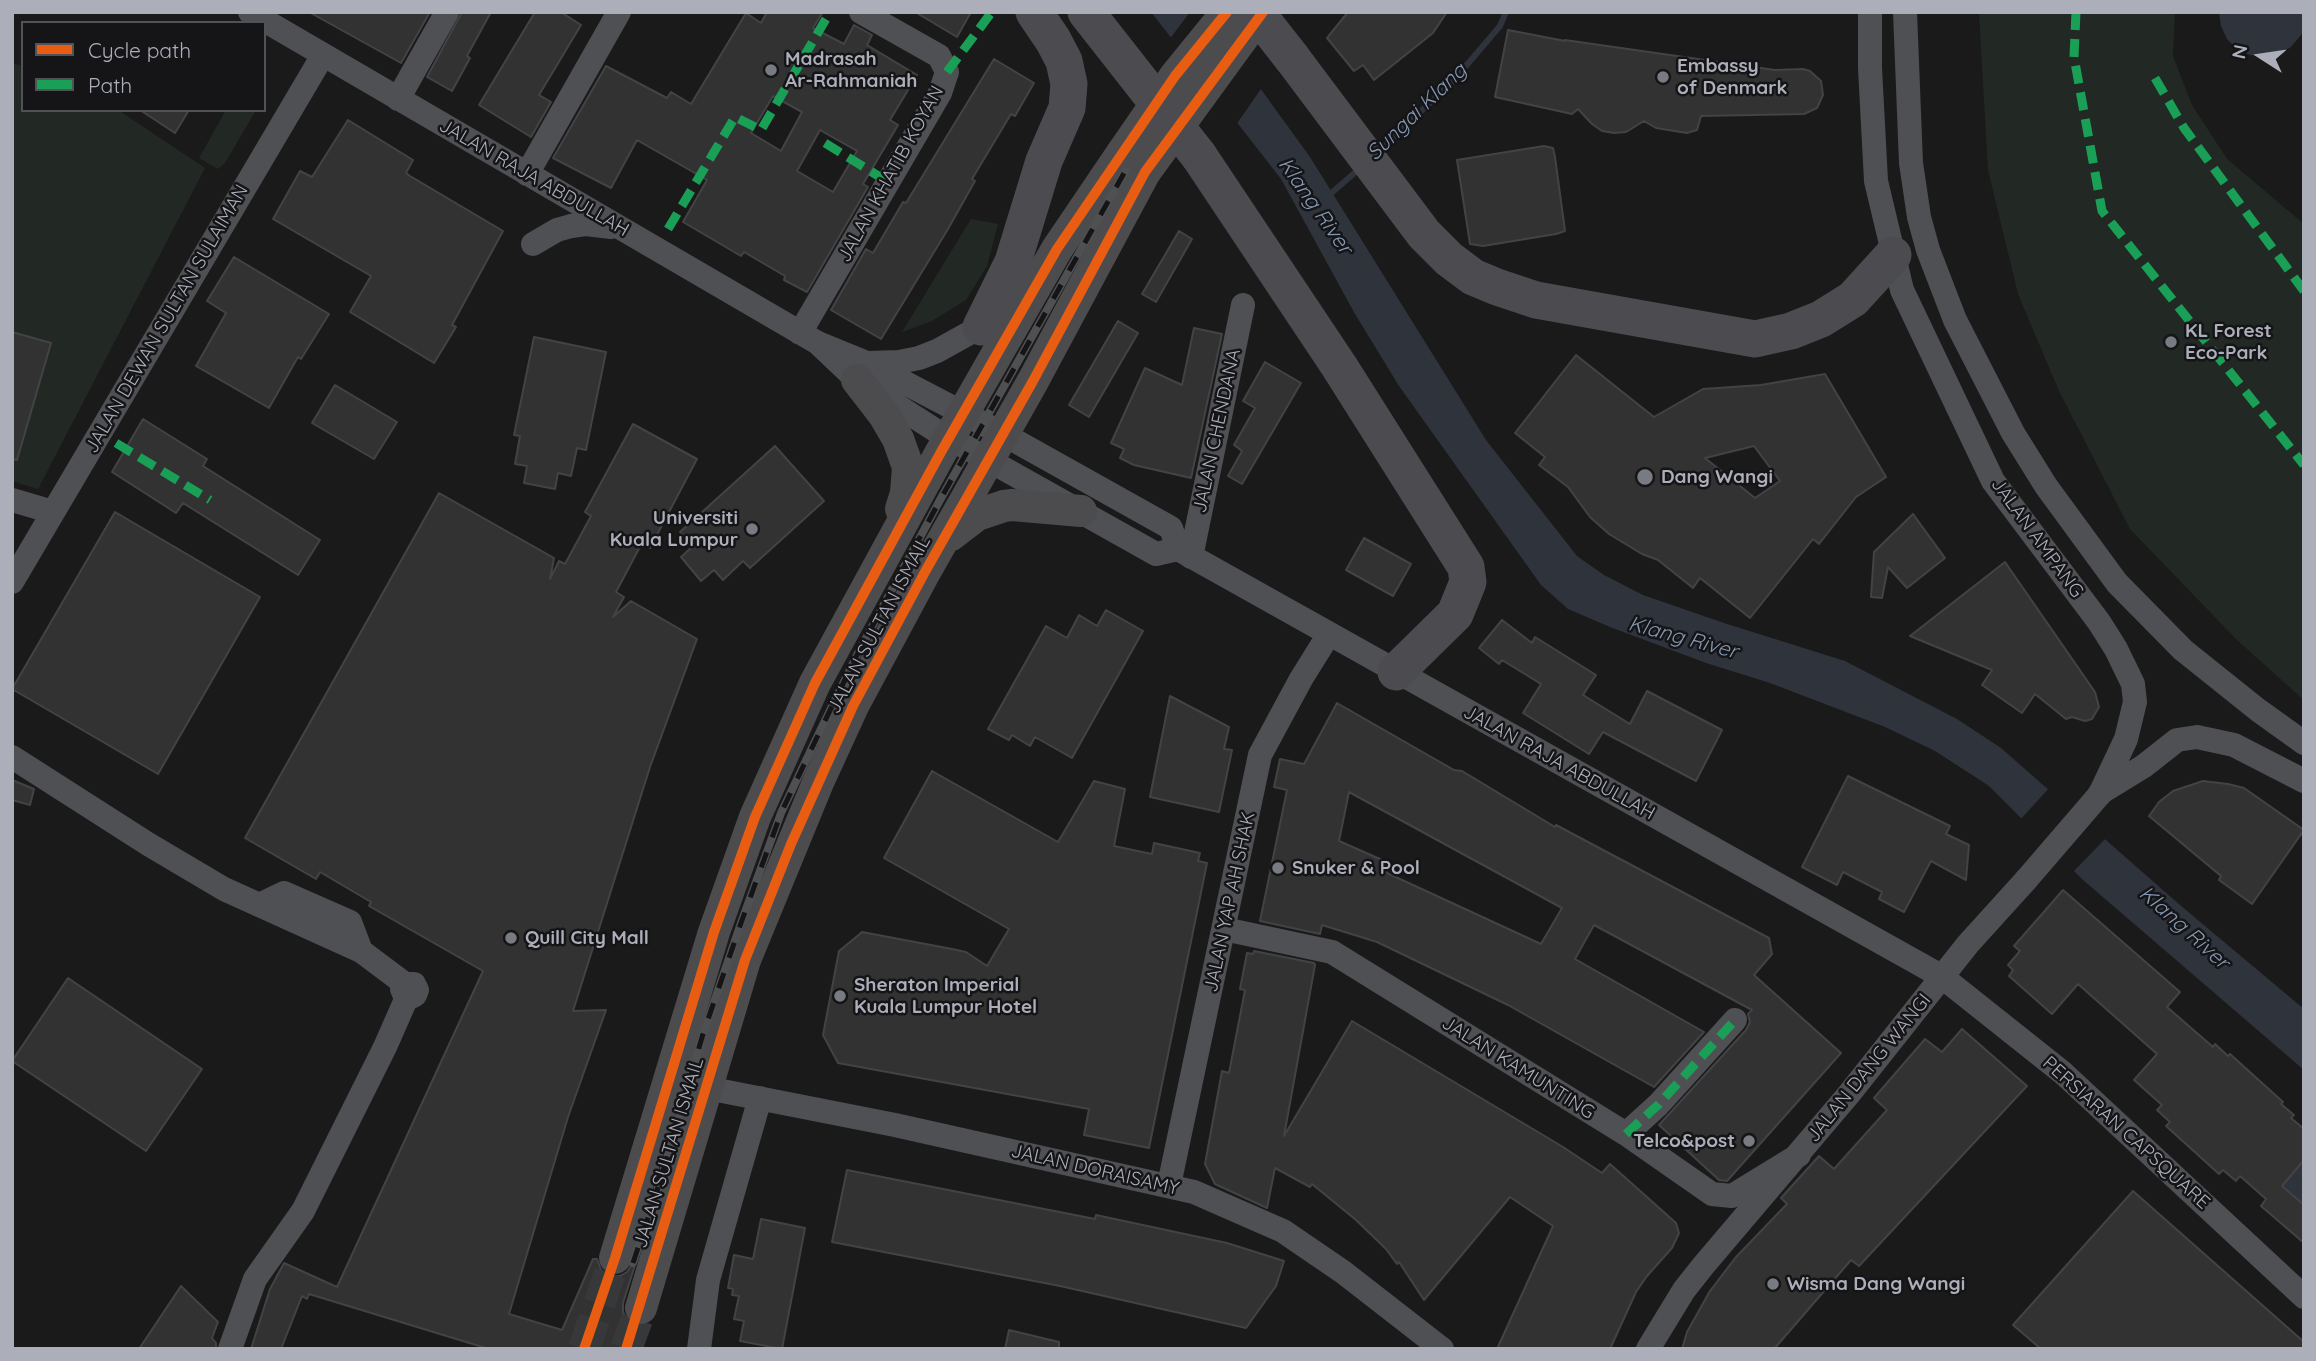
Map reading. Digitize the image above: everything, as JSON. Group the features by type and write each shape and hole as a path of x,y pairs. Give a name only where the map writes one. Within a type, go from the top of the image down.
{"highway":[{"path":"981,327 1013,262 1044,161 1067,108 1069,84 1064,61 1034,12"},
{"path":"1086,12 1199,156 1339,366 1466,568 1468,582 1455,614 1396,672"},
{"path":"1250,15 1292,58 1424,234 1473,277 1536,300 1755,339 1791,331 1821,319 1853,299 1893,256"},
{"path":"1013,262 1014,283 1023,307"}],"main road":[{"name":"JALAN SULTAN ISMAIL","path":"640,1308 745,960 794,836 853,706 996,446 1175,76 1250,15"},
{"name":"JALAN SULTAN ISMAIL","path":"615,1258 714,932 755,817 815,683 1057,249 1133,162"},
{"path":"862,372 898,439 908,467 906,493 890,547"},
{"path":"945,540 977,515 993,508 1012,505 1081,511"}],"street":[{"path":"398,99 447,12"},
{"path":"527,174 619,12"},
{"name":"JALAN KHATIB KOYAN","path":"809,338 940,93 947,72 939,56 861,12"},
{"name":"JALAN AMPANG","path":"1870,12 1876,181 1905,297 1993,481 2099,622 2133,684 2135,702 2126,739 2100,794"},
{"name":"JALAN AMPANG","path":"1905,12 1911,163 1927,250 1955,320 2013,433 2046,486 2117,583 2183,650 2304,743"},
{"name":"JALAN RAJA ABDULLAH","path":"263,15 323,55 956,426 1171,528 1184,553"},
{"name":"JALAN DEWAN SULTAN SULAIMAN","path":"12,582 323,55"},
{"path":"533,244 557,230 571,226 586,224 619,228"},
{"name":"JALAN CHENDANA","path":"1184,553 1243,306"},
{"path":"862,372 937,351 996,318 1023,307"},
{"name":"JALAN RAJA ABDULLAH","path":"996,446 1081,511 1156,554 1184,553 1941,976"},
{"path":"12,500 54,512"},
{"name":"JALAN YAP AH SHAK","path":"1169,1185 1260,755 1329,634"},
{"path":"2100,794 2144,766 2177,740 2197,737 2234,745 2304,781"},
{"path":"12,757 224,890 259,905 284,893 350,922 360,951 406,991 385,1047 303,1210 255,1279 230,1349"},
{"name":"JALAN DANG WANGI","path":"1648,1349 1684,1290 1710,1257 1799,1155 1941,976 2100,794"},
{"path":"150,845 184,848 203,876"},
{"name":"JALAN KAMUNTING","path":"1224,929 1332,952 1626,1134 1712,1194 1732,1196 1799,1155"},
{"name":"PERSIARAN CAPSQUARE","path":"1941,976 2063,1073 2304,1297"},
{"path":"1626,1134 1658,1105 1735,1020"},
{"name":"JALAN DORAISAMY","path":"707,1088 1194,1192 1283,1231 1343,1272 1442,1349"},
{"path":"699,1349 708,1280 760,1098"},
{"path":"1664,1349 1672,1311"}],"shaded area":[{"name":"KL Forest Eco-Park","path":"1979,12 2175,12 2173,56 2192,105 2227,159 2304,224 2304,700 2237,640 2130,529 2059,391 2018,294 1988,170"},
{"path":"12,63 21,65 21,112 121,112 205,168 38,489 12,481"},
{"path":"225,112 255,112 225,163 218,169 199,158"},
{"path":"971,219 998,224 987,266 966,300 932,321 902,332"}],"water":[{"name":"Klang River","path":"1151,12 1205,12 1310,157 1486,440 1577,556 1604,575 1643,595 1845,661 1957,719 2001,748 2180,905 2304,1009 2304,1070 2083,880 1989,786 1935,751 1885,727 1770,683 1706,663 1610,627 1568,609 1541,585 1399,386 1355,314 1281,179"},
{"path":"2219,12 2304,12 2304,27 2291,47 2279,54 2265,57 2250,55 2237,49 2227,39"},
{"path":"2304,1162 2304,1205 2282,1186"}],"pier":[{"path":"1190,12 1210,12 1263,86 1236,125 1169,40"},
{"path":"2051,786 2108,836 2072,873 2019,821"}],"building":[{"path":"309,12 430,12 401,63"},
{"path":"462,12 491,12 452,91 427,77"},
{"path":"535,12 561,12 581,25 539,95 551,102 531,137 479,105"},
{"path":"767,12 823,12 813,28 844,44 854,25 872,35 867,45 917,75 890,120 898,125 863,184 868,187 807,292 784,280 785,276 744,252 741,256 683,222 707,180 637,140 611,188 553,158 606,66 667,98 671,92 691,104 746,13 761,23","holes":["773,96 802,112 781,151 751,133","820,130 857,151 833,192 797,171"]},
{"path":"915,12 971,12 957,37"},
{"path":"1348,12 1447,12 1433,33 1374,80 1363,65 1354,71 1327,38"},
{"path":"1508,30 1565,41 1775,70 1803,69 1810,71 1821,81 1823,95 1817,108 1804,114 1701,116 1697,130 1687,133 1656,128 1644,121 1626,132 1602,131 1578,109 1572,114 1495,97"},
{"path":"994,59 1034,83 1015,116 1011,114 972,179 975,181 948,229 881,339 831,310 866,249 873,253 903,202 906,203"},
{"path":"143,112 188,112 175,133"},
{"path":"348,120 413,160 406,173 410,176 503,231 452,325 456,327 434,363 350,312 371,276 273,219 300,171 312,177"},
{"path":"1544,146 1553,148 1565,231 1483,246 1470,244 1457,160"},
{"path":"1179,231 1192,239 1156,302 1142,294"},
{"path":"234,257 329,314 301,359 298,357 269,408 196,366 226,313 207,301"},
{"path":"1118,321 1138,333 1089,417 1069,405"},
{"path":"1194,328 1222,334 1191,478 1134,465 1120,458 1124,449 1111,443 1145,368 1182,385"},
{"path":"12,332 51,343 17,460 12,459"},
{"path":"534,337 606,352 586,450 577,448 571,476 558,473 555,489 524,483 527,466 515,464 520,436 514,435"},
{"path":"1576,355 1654,417 1703,389 1761,385 1825,374 1886,477 1856,497 1819,544 1813,539 1750,618 1700,578 1693,588 1658,560 1642,554 1609,534 1590,517 1568,487 1539,465 1545,457 1515,433","holes":["1754,446 1780,481 1755,498 1705,458"]},
{"path":"1265,362 1301,383 1242,484 1228,476 1242,451 1234,445 1255,408 1243,401"},
{"path":"335,385 397,422 374,459 312,423"},
{"path":"143,419 207,459 203,466 320,540 298,575 183,503 176,513 112,472"},
{"name":"Quill City Mall","path":"633,424 697,459 650,548 642,543 616,592 624,597 613,617 631,601 697,639 650,767 573,1011 606,1010 568,1117 509,1314 562,1330 593,1259 597,1259 601,1270 610,1276 620,1276 627,1272 633,1263 635,1265 623,1303 623,1312 628,1321 638,1326 636,1349 489,1349 309,1294 307,1299 302,1296 281,1349 251,1349 270,1289 284,1263 337,1287 483,971 369,906 371,902 320,872 316,879 245,838 439,493 554,558 550,579 559,561 565,564 591,516 585,512"},
{"path":"775,446 824,501 750,568 743,561 723,580 714,570 701,581 681,557 693,546 680,532"},
{"path":"115,512 260,597 158,774 12,689"},
{"path":"1913,514 1945,558 1907,588 1888,567 1882,598 1871,597 1874,552"},
{"path":"1364,538 1411,564 1393,596 1346,570"},
{"path":"2005,562 2095,692 2099,707 2092,719 2066,719 2035,694 2022,713 1982,685 1992,670 1910,636"},
{"path":"1106,610 1143,631 1072,758 1035,737 1030,746 1012,735 1009,740 988,729 1046,626 1067,638 1079,615 1097,626"},
{"path":"1502,620 1532,643 1535,637 1596,675 1583,695 1630,724 1647,691 1722,730 1696,781 1603,732 1589,754 1523,713 1541,684 1502,660 1499,664 1479,648"},
{"path":"1170,696 1229,727 1224,749 1232,750 1219,812 1150,797"},
{"path":"1337,703 1454,770 1462,771 1555,827 1556,825 1769,938 1772,954 1754,975 1841,1053 1727,1181 1719,1180 1659,1125 1746,1030 1750,1022 1748,1014 1752,1010 1594,925 1575,959 1704,1032 1654,1087 1508,1005 1377,942 1322,925 1320,934 1260,921 1287,790 1274,787 1280,759 1304,764","holes":["1349,792 1562,908 1541,944 1387,873 1389,863 1339,841"]},
{"path":"932,771 1058,842 1094,781 1125,789 1114,846 1152,854 1154,843 1200,853 1198,861 1207,863 1149,1148 1084,1135 1089,1109 838,1063 823,1035 839,951 862,932 966,952 987,966 1009,929 884,858"},
{"path":"1848,776 1950,826 1946,834 1969,845 1966,880 1931,861 1904,912 1879,899 1882,892 1843,872 1837,885 1802,867"},
{"path":"12,780 34,789 30,805 12,800"},
{"path":"2203,781 2244,788 2304,830 2252,904 2219,880 2221,876 2149,816 2159,802 2173,791"},
{"path":"2063,890 2180,992 2167,1007 2213,1047 2215,1044 2228,1056 2230,1054 2283,1102 2281,1104 2294,1115 2291,1118 2304,1129 2304,1160 2282,1186 2304,1205 2304,1243 2261,1206 2266,1199 2240,1176 2236,1181 2223,1170 2219,1174 2166,1126 2170,1122 2157,1110 2162,1105 2134,1080 2157,1054 2078,984 2052,1014 2009,976 2013,970 2008,965 2020,951 2014,946"},
{"path":"1254,951 1315,965 1284,1136 1352,1021 1602,1173 1610,1164 1676,1223 1679,1233 1672,1248 1636,1292 1610,1349 1497,1349 1553,1226 1510,1197 1424,1300 1399,1262 1397,1264 1386,1249 1356,1220 1312,1184 1310,1187 1275,1168 1267,1208 1215,1184 1205,1164 1222,1071 1229,1073 1245,990 1240,989 1247,953 1253,954"},
{"path":"68,978 202,1069 146,1151 12,1061"},
{"path":"1962,1029 2027,1086 1859,1266 1851,1260 1774,1349 1682,1349 1687,1332 1710,1291 1736,1257 1787,1204 1781,1198 1819,1156 1834,1169 1887,1110 1874,1098 1925,1039 1942,1052"},
{"path":"847,1170 1095,1219 1096,1215 1227,1243 1284,1261 1276,1286 1246,1328 1060,1286 832,1242"},
{"path":"2133,1191 2304,1342 2304,1349 2041,1349 2013,1325"},
{"path":"761,1219 805,1228 782,1349 740,1341 744,1321 734,1319 739,1296 732,1295 733,1289 728,1288 734,1255 753,1259"},
{"path":"181,1286 218,1322 212,1338 216,1349 139,1349"},
{"path":"1009,1330 1059,1342 1059,1349 1005,1349"}],"waterway":[{"name":"Sungai Klang","path":"1378,152 1454,80 1500,26 1506,12"},
{"name":"Sungai Klang","path":"1328,196 1359,169"}],"tunnel":[{"path":"584,1349 615,1258"},
{"path":"626,1349 641,1308"}],"railway":[{"path":"633,1263 703,1034 741,923 781,813 820,731 858,653 940,500 1132,159 1240,12"}],"marked path":[{"path":"668,229 735,117 761,130 830,12"},
{"path":"2076,12 2074,57 2102,211 2304,465"},
{"path":"947,72 991,13"},
{"path":"2155,78 2184,128 2304,291"},
{"path":"825,143 888,182"},
{"path":"116,443 210,500"},
{"path":"1626,1134 1658,1105 1735,1020"}],"cycle path":[{"path":"584,1349 615,1258 714,932 755,817 815,683 941,452 1057,249 1175,76 1227,12"},
{"path":"626,1349 745,960 791,844 853,706 1145,172 1263,12"}],"place":[{"name":"Madrasah Ar-Rahmaniah","path":"771,70"},
{"name":"Embassy of Denmark","path":"1663,77"},
{"name":"KL Forest Eco-Park","path":"2171,342"},
{"name":"Dang Wangi","path":"1645,477"},
{"name":"Universiti Kuala Lumpur","path":"752,529"},
{"name":"Snuker & Pool","path":"1278,868"},
{"name":"Quill City Mall","path":"511,938"},
{"name":"Sheraton Imperial Kuala Lumpur Hotel","path":"840,996"},
{"name":"Telco&post","path":"1749,1141"},
{"name":"Wisma Dang Wangi","path":"1773,1284"}]}
